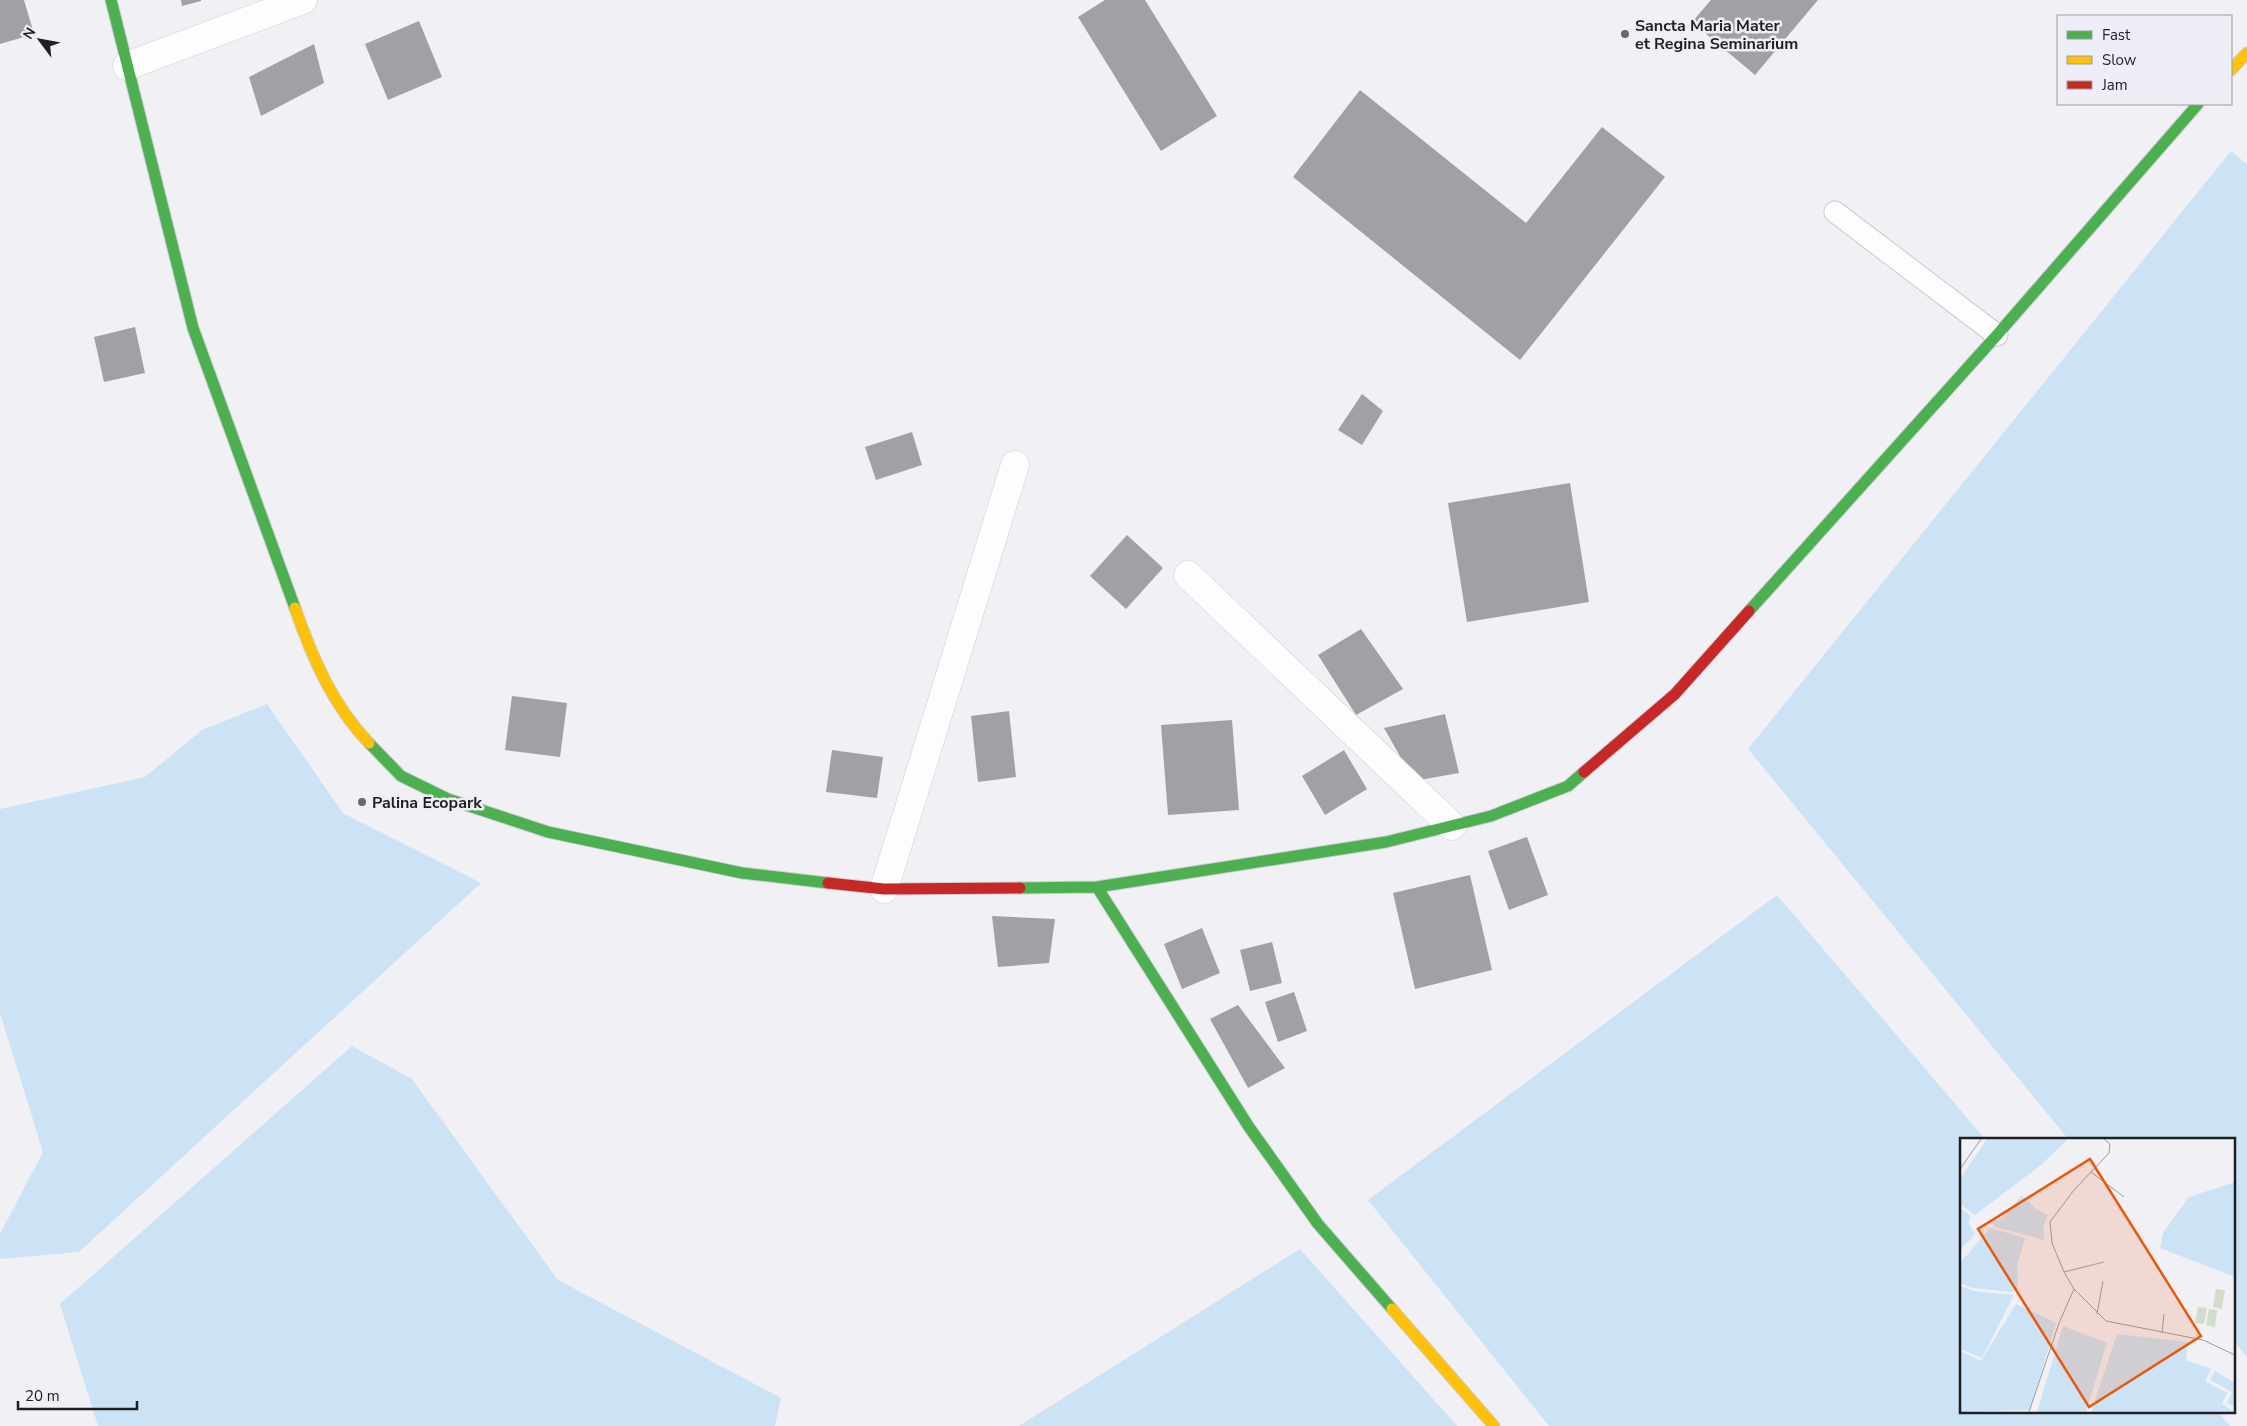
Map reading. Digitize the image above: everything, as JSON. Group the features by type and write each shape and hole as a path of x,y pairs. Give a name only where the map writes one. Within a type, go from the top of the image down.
{"street":[{"path":"110,0 193,328 313,659 353,727 401,776 448,799 548,832 742,873 884,889 1097,887 1386,842 1491,816 1568,786 1675,694 1997,335 2197,105"},
{"path":"127,66 303,0"},
{"path":"2232,69 2247,53"},
{"path":"884,889 1015,465"},
{"path":"1188,575 1452,826"},
{"path":"1097,887 1249,1127 1318,1224 1494,1426"}],"lane":[{"path":"1835,212 1997,335"}],"water":[{"path":"2231,151 2247,164 2247,1357 2234,1341 2234,1138 2067,1138 1748,749"},
{"path":"267,704 343,813 481,883 79,1252 0,1259 0,1234 43,1152 0,1013 0,809 145,777 202,730"},
{"path":"1777,895 1984,1138 1960,1138 1960,1414 2220,1414 2230,1426 1549,1426 1368,1200"},
{"path":"352,1046 412,1079 558,1280 781,1398 775,1426 98,1426 60,1304"},
{"path":"1300,1249 1457,1426 1019,1426"}],"building":[{"path":"0,0 24,0 34,34 0,44"},
{"path":"181,0 201,0 201,1 182,6"},
{"path":"1105,0 1145,0 1217,116 1161,151 1078,17"},
{"path":"1711,0 1818,0 1755,75 1692,22"},
{"path":"419,21 442,77 388,100 365,44"},
{"path":"314,44 324,83 261,116 249,77"},
{"path":"1360,90 1526,223 1602,127 1665,177 1520,360 1293,177"},
{"path":"135,327 145,373 104,382 94,337"},
{"path":"1362,394 1383,411 1362,445 1338,430"},
{"path":"912,432 922,465 876,480 865,447"},
{"path":"1570,483 1589,602 1467,622 1448,503"},
{"path":"1127,535 1163,568 1126,609 1090,576"},
{"path":"1361,629 1403,689 1356,715 1318,655"},
{"path":"512,696 567,703 560,757 505,750"},
{"path":"1009,711 1016,777 978,782 971,716"},
{"path":"1445,714 1459,773 1414,781 1384,728"},
{"path":"1232,720 1239,810 1168,815 1161,725"},
{"path":"832,750 883,757 877,798 826,792"},
{"path":"1344,750 1367,789 1325,815 1302,776"},
{"path":"1527,837 1548,895 1509,910 1488,851"},
{"path":"1470,875 1492,970 1415,989 1393,893"},
{"path":"992,916 1055,919 1049,963 998,967"},
{"path":"1202,928 1220,973 1182,989 1164,944"},
{"path":"1272,942 1282,983 1250,991 1240,950"},
{"path":"1294,992 1307,1031 1278,1042 1265,1002"},
{"path":"1238,1005 1285,1068 1248,1088 1210,1019"}],"traffic: fast":[{"path":"111,0 193,328 295,608"},
{"path":"1749,611 1997,335 2197,105"},
{"path":"369,743 401,776 448,799 548,832 742,873 828,883"},
{"path":"1020,888 1097,887 1386,842 1491,816 1568,786 1584,772"},
{"path":"1097,887 1249,1127 1318,1224 1392,1309"}],"traffic: slow":[{"path":"2232,69 2247,53"},
{"path":"295,608 316,662 334,697 356,729 369,743"},
{"path":"1392,1309 1494,1426"}],"traffic: jam":[{"path":"1584,772 1675,694 1749,611"},
{"path":"828,883 884,889 1020,888"}],"place":[{"name":"Sancta Maria Mater et Regina Seminarium","path":"1625,34"},
{"name":"Palina Ecopark","path":"362,802"}]}
